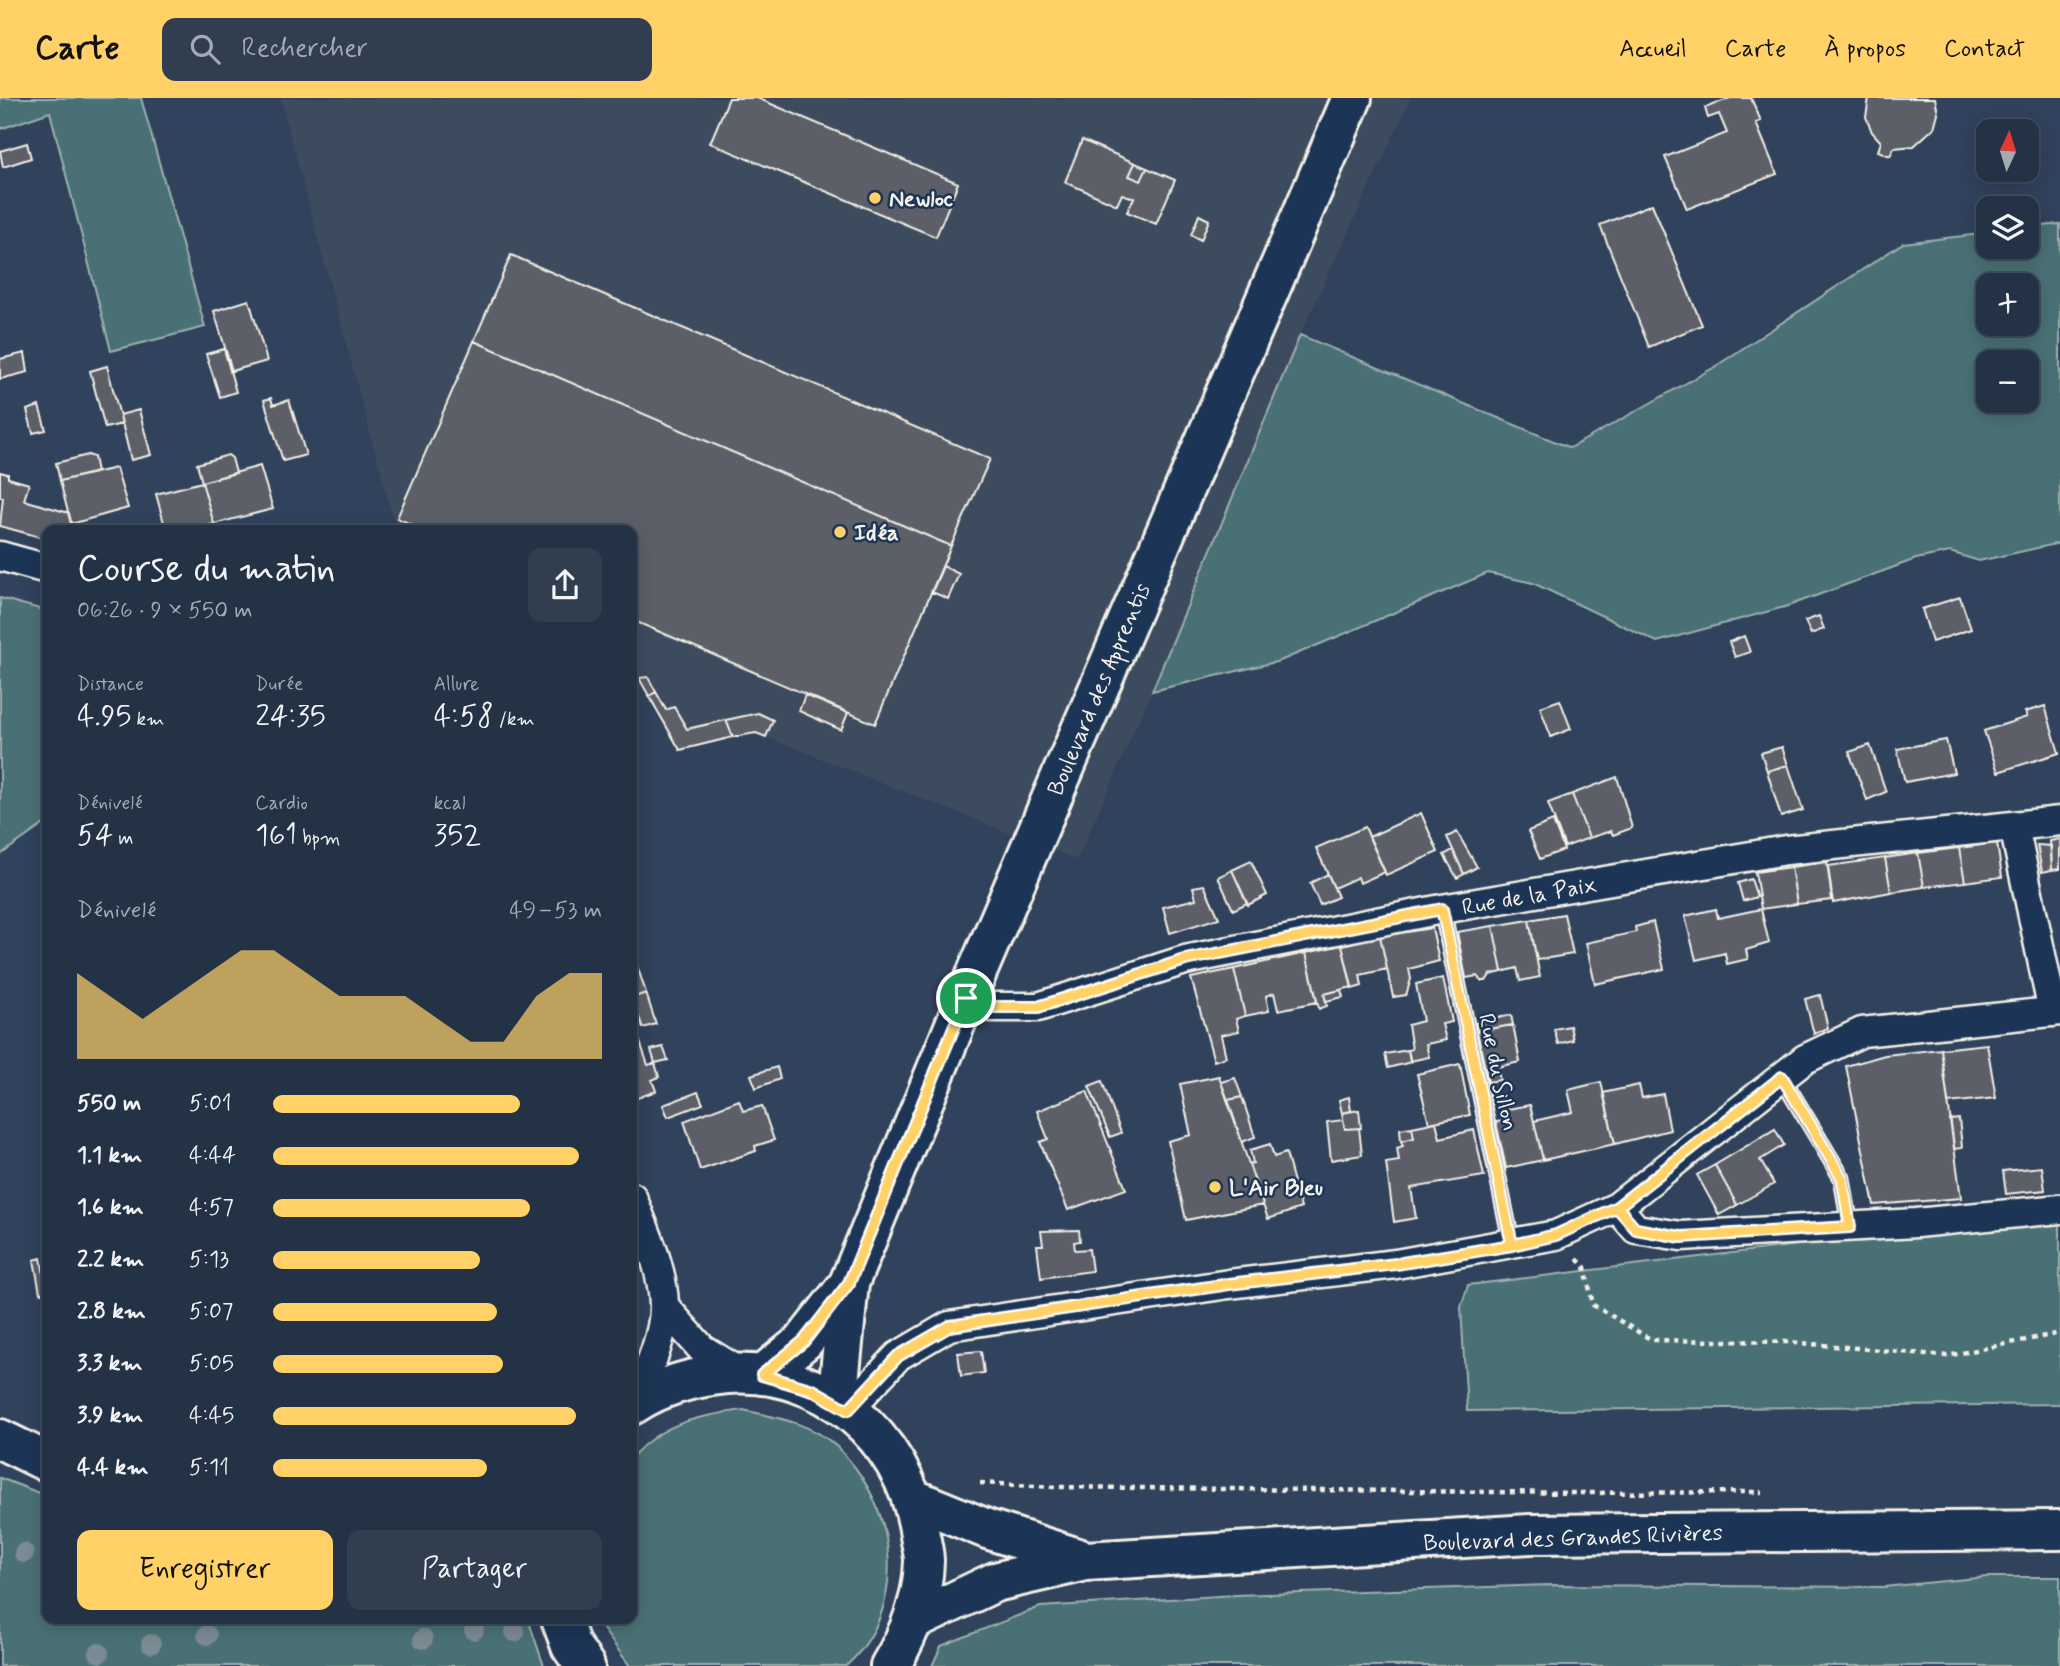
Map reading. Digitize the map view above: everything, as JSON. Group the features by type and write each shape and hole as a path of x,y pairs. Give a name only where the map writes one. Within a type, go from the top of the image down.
{"main road":[{"name":"Boulevard des Apprentis","path":"751,1374 804,1341 849,1283 966,998 1352,98"},
{"name":"Boulevard des Apprentis","path":"843,1406 849,1283"},
{"path":"637,1402 680,1382 703,1376 751,1374 788,1380 843,1406 881,1441 914,1499 924,1560 913,1621 890,1666"},
{"path":"0,1439 42,1460"},
{"name":"Boulevard des Grandes Rivières","path":"914,1499 987,1530 1086,1561"},
{"name":"Boulevard des Grandes Rivières","path":"913,1621 995,1582 1086,1561 1530,1534 2060,1530"},
{"path":"563,1624 571,1646 585,1666"}],"street":[{"path":"0,555 42,568"},
{"name":"Rue de la Paix","path":"966,998 991,1007 1038,1007 1185,960 1442,909 1786,850 2060,821"},
{"path":"843,1406 898,1356 950,1326 1229,1284 1396,1264 1556,1235 1617,1207 1805,1059 1862,1032 2057,1011 2014,826"},
{"path":"1617,1207 1636,1229 1681,1237 1850,1227 2060,1209"},
{"path":"637,1210 654,1255 664,1306 652,1361 637,1395"},
{"path":"637,1339 664,1306"},
{"path":"664,1306 702,1349 751,1374"}],"lane":[{"name":"Rue du Sillon","path":"1442,909 1512,1245"},
{"path":"1782,1077 1842,1178 1850,1227"}],"path":[{"path":"1556,1235 1585,1268 1593,1305 1652,1340 1789,1342 1947,1356 2060,1334"},
{"path":"967,1483 1054,1487 1552,1493 1772,1492"}],"shaded area":[{"path":"280,98 1411,98 1300,335 1152,691 1077,860 756,733 680,750 637,678 637,525 395,525"}],"green space":[{"path":"0,98 141,98 205,327 111,351 50,112 0,129"},
{"path":"2060,224 2060,543 1979,561 1950,552 1916,559 1788,606 1657,642 1533,583 1488,573 1280,661 1152,691 1300,335 1570,448 1713,368 1903,243 1976,234 1976,259 2039,259 2039,227"},
{"path":"0,598 42,610 42,826 0,855"},
{"path":"2060,1219 2060,1404 1467,1411 1461,1307 1468,1285 1798,1245"},
{"path":"743,1410 804,1426 836,1446 856,1469 872,1496 883,1525 888,1555 888,1585 881,1615 867,1642 846,1666 630,1666 603,1629 601,1624 637,1624 637,1452 669,1428 711,1415"},
{"path":"0,1478 42,1494 42,1624 530,1624 544,1666 0,1666"},
{"path":"1987,1577 2060,1577 2060,1666 932,1666 941,1646 1040,1607 1235,1595 1551,1585 1883,1587"}],"building":[{"path":"729,98 757,98 958,183 936,237 710,143"},
{"path":"1730,98 1751,98 1761,121 1756,123 1777,174 1687,209 1665,157 1727,133 1719,114 1708,118 1705,108"},
{"path":"1869,98 1935,98 1938,113 1934,128 1914,146 1894,148 1890,156 1878,151 1881,142 1872,132 1866,117"},
{"path":"1082,140 1135,163 1129,176 1141,181 1147,168 1175,180 1156,224 1127,212 1134,198 1122,194 1117,205 1065,182"},
{"path":"27,143 31,158 3,167 0,151"},
{"path":"1135,163 1147,168 1141,181 1129,176"},
{"path":"1652,204 1702,325 1649,347 1600,225"},
{"path":"1199,215 1209,220 1201,240 1191,235"},
{"path":"511,255 990,459 951,546 474,341"},
{"path":"249,300 267,361 232,371 214,311"},
{"path":"474,341 951,546 875,724 637,622 637,525 413,525 397,518"},
{"path":"224,349 236,392 220,397 206,354"},
{"path":"25,353 28,372 0,379 0,359"},
{"path":"107,366 122,424 105,428 90,371"},
{"path":"271,398 273,405 289,400 306,455 283,461 264,400"},
{"path":"39,406 46,430 33,433 27,410"},
{"path":"139,410 151,455 131,460 120,415"},
{"path":"88,455 94,457 97,472 60,481 56,463"},
{"path":"228,455 232,458 236,473 202,482 197,464"},
{"path":"260,466 273,509 214,524 202,482"},
{"path":"116,468 128,508 71,524 60,481"},
{"path":"0,472 8,474 8,478 29,484 24,500 69,513 72,525 42,525 42,538 0,526 3,497 0,497"},
{"path":"202,482 214,524 165,525 156,494"},
{"path":"943,566 959,574 948,599 932,592"},
{"path":"1960,597 1971,629 1932,642 1922,609"},
{"path":"1819,616 1824,629 1811,634 1805,621"},
{"path":"1744,636 1750,652 1735,657 1729,642"},
{"path":"648,677 656,692 649,696 639,678"},
{"path":"656,692 666,710 674,707 687,729 726,720 733,737 680,750 649,696"},
{"path":"805,695 848,713 841,730 799,711"},
{"path":"1560,700 1571,729 1551,737 1540,707"},
{"path":"2045,706 2059,753 1998,772 1984,731 2027,717 2025,712"},
{"path":"758,713 773,720 766,737 756,733 733,737 726,720"},
{"path":"1946,740 1954,773 1905,782 1897,749"},
{"path":"1870,745 1886,792 1867,800 1849,752"},
{"path":"1782,747 1788,765 1767,771 1761,753"},
{"path":"1788,765 1803,810 1781,817 1767,771"},
{"path":"1617,777 1632,828 1613,835 1611,831 1589,838 1572,794"},
{"path":"1572,794 1589,838 1565,847 1548,803"},
{"path":"1421,813 1438,852 1386,875 1369,837"},
{"path":"1553,821 1564,850 1540,859 1528,831"},
{"path":"1365,827 1385,872 1360,883 1358,877 1334,888 1316,848"},
{"path":"1457,832 1477,867 1464,874 1447,837"},
{"path":"2060,839 2060,869 2052,870 2050,841"},
{"path":"1997,843 2002,877 1965,882 1959,848"},
{"path":"2037,845 2051,846 2052,870 2042,872"},
{"path":"1959,848 1965,882 1924,887 1918,853"},
{"path":"1453,850 1464,874 1457,878 1444,855"},
{"path":"1918,853 1924,887 1891,892 1885,858"},
{"path":"1885,858 1891,892 1833,903 1828,866"},
{"path":"1251,861 1267,895 1248,905 1232,870"},
{"path":"1827,862 1832,900 1797,904 1791,867"},
{"path":"1791,867 1797,904 1761,909 1755,872"},
{"path":"1232,870 1247,903 1233,910 1218,877"},
{"path":"1328,874 1338,897 1320,905 1310,883"},
{"path":"1751,879 1757,897 1743,901 1738,883"},
{"path":"1204,885 1219,918 1170,933 1163,907 1196,899 1193,887"},
{"path":"1716,909 1718,918 1761,909 1769,943 1746,950 1748,959 1727,964 1725,953 1696,960 1685,916"},
{"path":"1564,914 1573,954 1537,960 1529,920"},
{"path":"1529,920 1540,977 1520,981 1517,968 1502,972 1493,926"},
{"path":"1653,922 1664,969 1595,984 1586,943 1636,932 1635,927"},
{"path":"1493,926 1502,972 1490,975 1486,981 1481,981 1477,976 1466,978 1457,932"},
{"path":"1432,928 1439,961 1409,969 1411,979 1406,995 1393,997 1380,936"},
{"path":"1380,936 1387,969 1360,975 1362,986 1352,989 1342,945"},
{"path":"1342,945 1352,987 1324,994 1327,1006 1319,1009 1306,953"},
{"path":"1306,953 1317,1002 1278,1010 1274,993 1266,996 1269,1011 1245,1016 1234,969"},
{"path":"637,965 646,993 637,996"},
{"path":"1234,969 1245,1016 1236,1019 1239,1031 1221,1035 1226,1057 1214,1061 1191,978"},
{"path":"1443,978 1452,1022 1442,1024 1446,1040 1426,1044 1429,1057 1410,1061 1408,1050 1412,1049 1408,1025 1423,1021 1416,984"},
{"path":"1341,990 1343,997 1326,1001 1324,994"},
{"path":"646,993 656,1024 643,1028 637,1012 637,996"},
{"path":"1820,995 1828,1028 1814,1034 1805,999"},
{"path":"1511,1015 1513,1025 1477,1031 1476,1023"},
{"path":"1513,1025 1520,1062 1497,1067 1500,1080 1488,1082 1477,1031"},
{"path":"1570,1026 1573,1040 1558,1044 1554,1029"},
{"path":"637,1036 648,1065 655,1063 659,1077 652,1080 656,1091 637,1098"},
{"path":"1987,1044 1996,1098 1948,1103 1941,1049"},
{"path":"663,1047 668,1060 655,1063 651,1050"},
{"path":"1941,1049 1961,1198 1874,1205 1846,1066 1885,1055"},
{"path":"1408,1050 1411,1062 1388,1068 1385,1054"},
{"path":"1460,1064 1470,1115 1429,1123 1417,1074"},
{"path":"777,1067 780,1079 756,1088 751,1075"},
{"path":"1219,1076 1263,1205 1186,1220 1168,1141 1191,1135 1180,1084"},
{"path":"1235,1078 1242,1097 1228,1100 1221,1082"},
{"path":"1102,1081 1121,1133 1110,1137 1089,1086"},
{"path":"1601,1082 1615,1144 1543,1160 1534,1121 1573,1112 1568,1090"},
{"path":"1639,1085 1642,1098 1663,1094 1670,1130 1615,1144 1603,1093"},
{"path":"1087,1091 1126,1189 1068,1210 1040,1142 1048,1139 1037,1111"},
{"path":"698,1092 703,1104 668,1117 663,1105"},
{"path":"1242,1097 1255,1137 1242,1142 1228,1100"},
{"path":"1349,1097 1351,1111 1342,1113 1339,1100"},
{"path":"739,1100 743,1111 762,1106 774,1140 755,1146 756,1151 700,1170 684,1121"},
{"path":"1530,1105 1543,1160 1506,1168 1496,1122 1505,1121 1502,1110"},
{"path":"1359,1110 1361,1128 1345,1129 1342,1113"},
{"path":"1959,1119 1962,1148 1954,1149 1950,1120"},
{"path":"1343,1120 1345,1129 1359,1128 1362,1155 1331,1160 1327,1122"},
{"path":"1436,1122 1440,1138 1474,1130 1484,1176 1411,1188 1416,1218 1394,1222 1386,1163 1399,1161 1397,1148 1403,1146 1401,1141 1414,1138 1412,1127"},
{"path":"1412,1127 1414,1138 1401,1141 1400,1129"},
{"path":"1775,1129 1784,1145 1760,1160 1774,1184 1737,1205 1715,1165"},
{"path":"1270,1144 1274,1157 1286,1153 1301,1208 1268,1219 1249,1164 1253,1163 1250,1150"},
{"path":"1715,1165 1737,1205 1719,1215 1697,1175"},
{"path":"2042,1167 2045,1190 2006,1194 2003,1171"},
{"path":"1079,1230 1080,1241 1074,1242 1075,1250 1089,1249 1092,1271 1041,1278 1037,1245 1043,1245 1041,1231"},
{"path":"41,1258 42,1293 40,1293 34,1260"},
{"path":"981,1351 984,1373 961,1376 958,1353"}],"place":[{"name":"Newloc","path":"875,198"},
{"name":"Idéa","path":"840,532"},
{"name":"L'Air Bleu","path":"1215,1187"}],"route":[{"path":"966,998 849,1283 804,1341 762,1375 788,1380 813,1390 848,1410 898,1356 950,1326 1229,1284 1396,1264 1512,1245 1556,1235 1617,1207 1636,1229 1681,1237 1850,1227 1842,1178 1782,1077 1617,1207 1556,1235 1512,1245 1442,909 1185,960 1038,1007 991,1007 966,998"}]}
